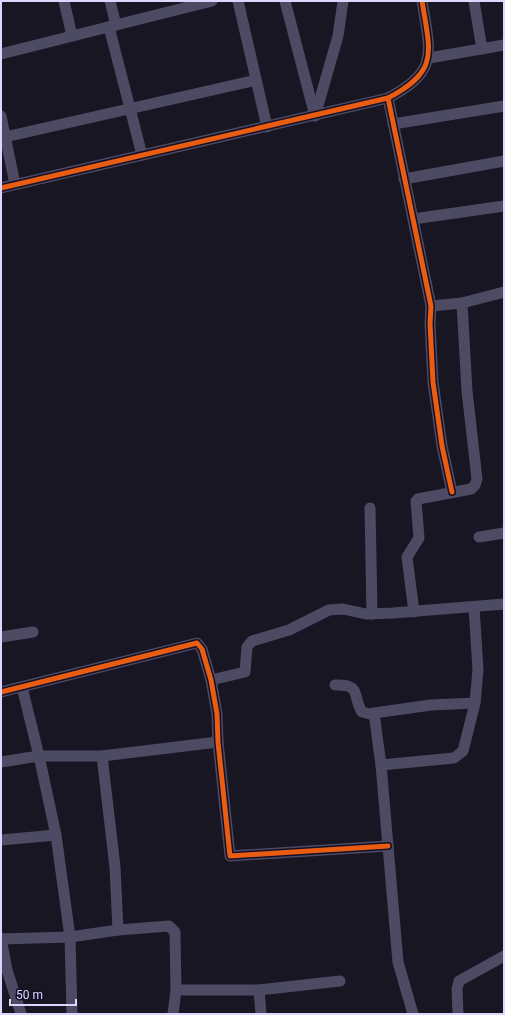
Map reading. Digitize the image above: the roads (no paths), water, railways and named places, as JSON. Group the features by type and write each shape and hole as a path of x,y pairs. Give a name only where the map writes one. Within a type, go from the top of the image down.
{"street":[{"path":"64,1 72,36"},
{"path":"110,1 112,26 130,109 142,155"},
{"path":"1,54 212,1"},
{"path":"238,1 267,127"},
{"path":"285,1 315,116"},
{"path":"315,116 334,50 343,1"},
{"path":"1,188 388,98 404,90 418,78 429,58 422,1"},
{"path":"474,1 482,49"},
{"path":"429,58 504,45"},
{"path":"5,137 256,80"},
{"path":"388,98 431,306 430,324 433,382 440,432 452,492"},
{"path":"393,124 504,106"},
{"path":"1,116 15,184"},
{"path":"404,178 504,161"},
{"path":"413,219 504,206"},
{"path":"431,306 462,303 504,292"},
{"path":"414,612 407,557 419,538 415,502 418,499 452,492 471,490 476,485 477,479 462,342 462,303"},
{"path":"370,508 372,614"},
{"path":"479,537 504,533"},
{"path":"211,680 245,672 247,647 252,641 289,630 329,610 343,609 372,614 504,604"},
{"path":"381,765 458,756 463,751 475,703 478,670 474,607"},
{"path":"1,637 33,632"},
{"path":"1,692 193,642 197,643 202,648 211,680 217,714 218,742 231,857 388,846"},
{"path":"335,684 346,684 352,688 357,694 362,712 370,714 431,705 475,703"},
{"path":"22,687 56,835 70,937 72,1014"},
{"path":"374,713 381,765 398,962 413,1014"},
{"path":"1,762 39,756 102,756 218,742"},
{"path":"102,756 115,867 118,930"},
{"path":"1,840 56,835"},
{"path":"21,1014 7,970 1,938 70,937 118,930 162,926 173,929 175,932 176,990 173,1014"},
{"path":"458,1014 457,989 459,981 504,956"},
{"path":"176,990 259,990 340,981"},
{"path":"259,990 261,1014"}]}
